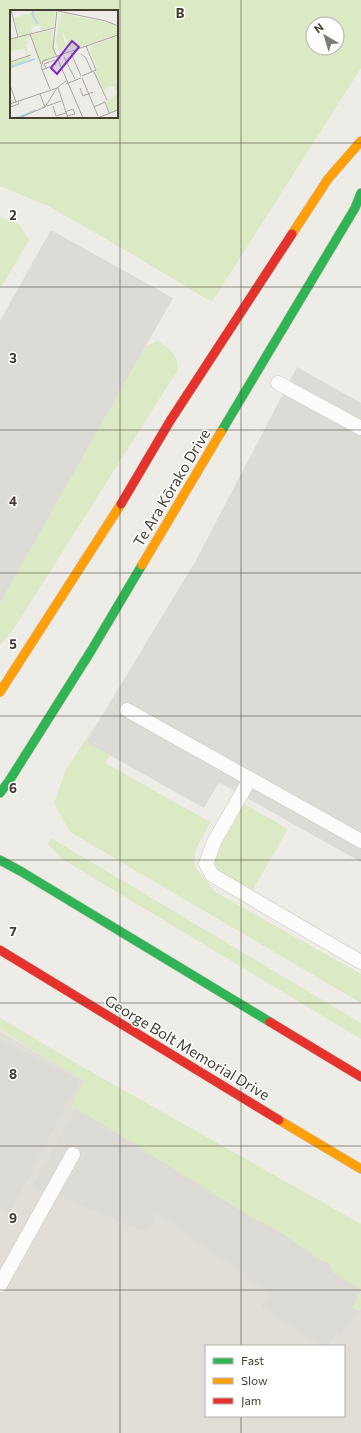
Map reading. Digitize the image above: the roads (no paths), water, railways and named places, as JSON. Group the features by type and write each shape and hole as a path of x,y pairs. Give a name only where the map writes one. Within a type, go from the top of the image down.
{"street":[{"path":"0,692 109,523 170,421 328,178 361,141"},
{"name":"Te Ara Kōrako Drive","path":"0,793 91,651 355,208 361,193"},
{"path":"0,683 13,673"},
{"path":"0,860 361,1076"},
{"name":"George Bolt Memorial Drive","path":"0,950 207,1077 361,1169"}],"lane":[{"path":"278,383 361,428"},
{"path":"127,710 361,841"},
{"path":"250,779 214,842 206,864 212,875 361,962"},
{"path":"0,1285 73,1154"}]}
